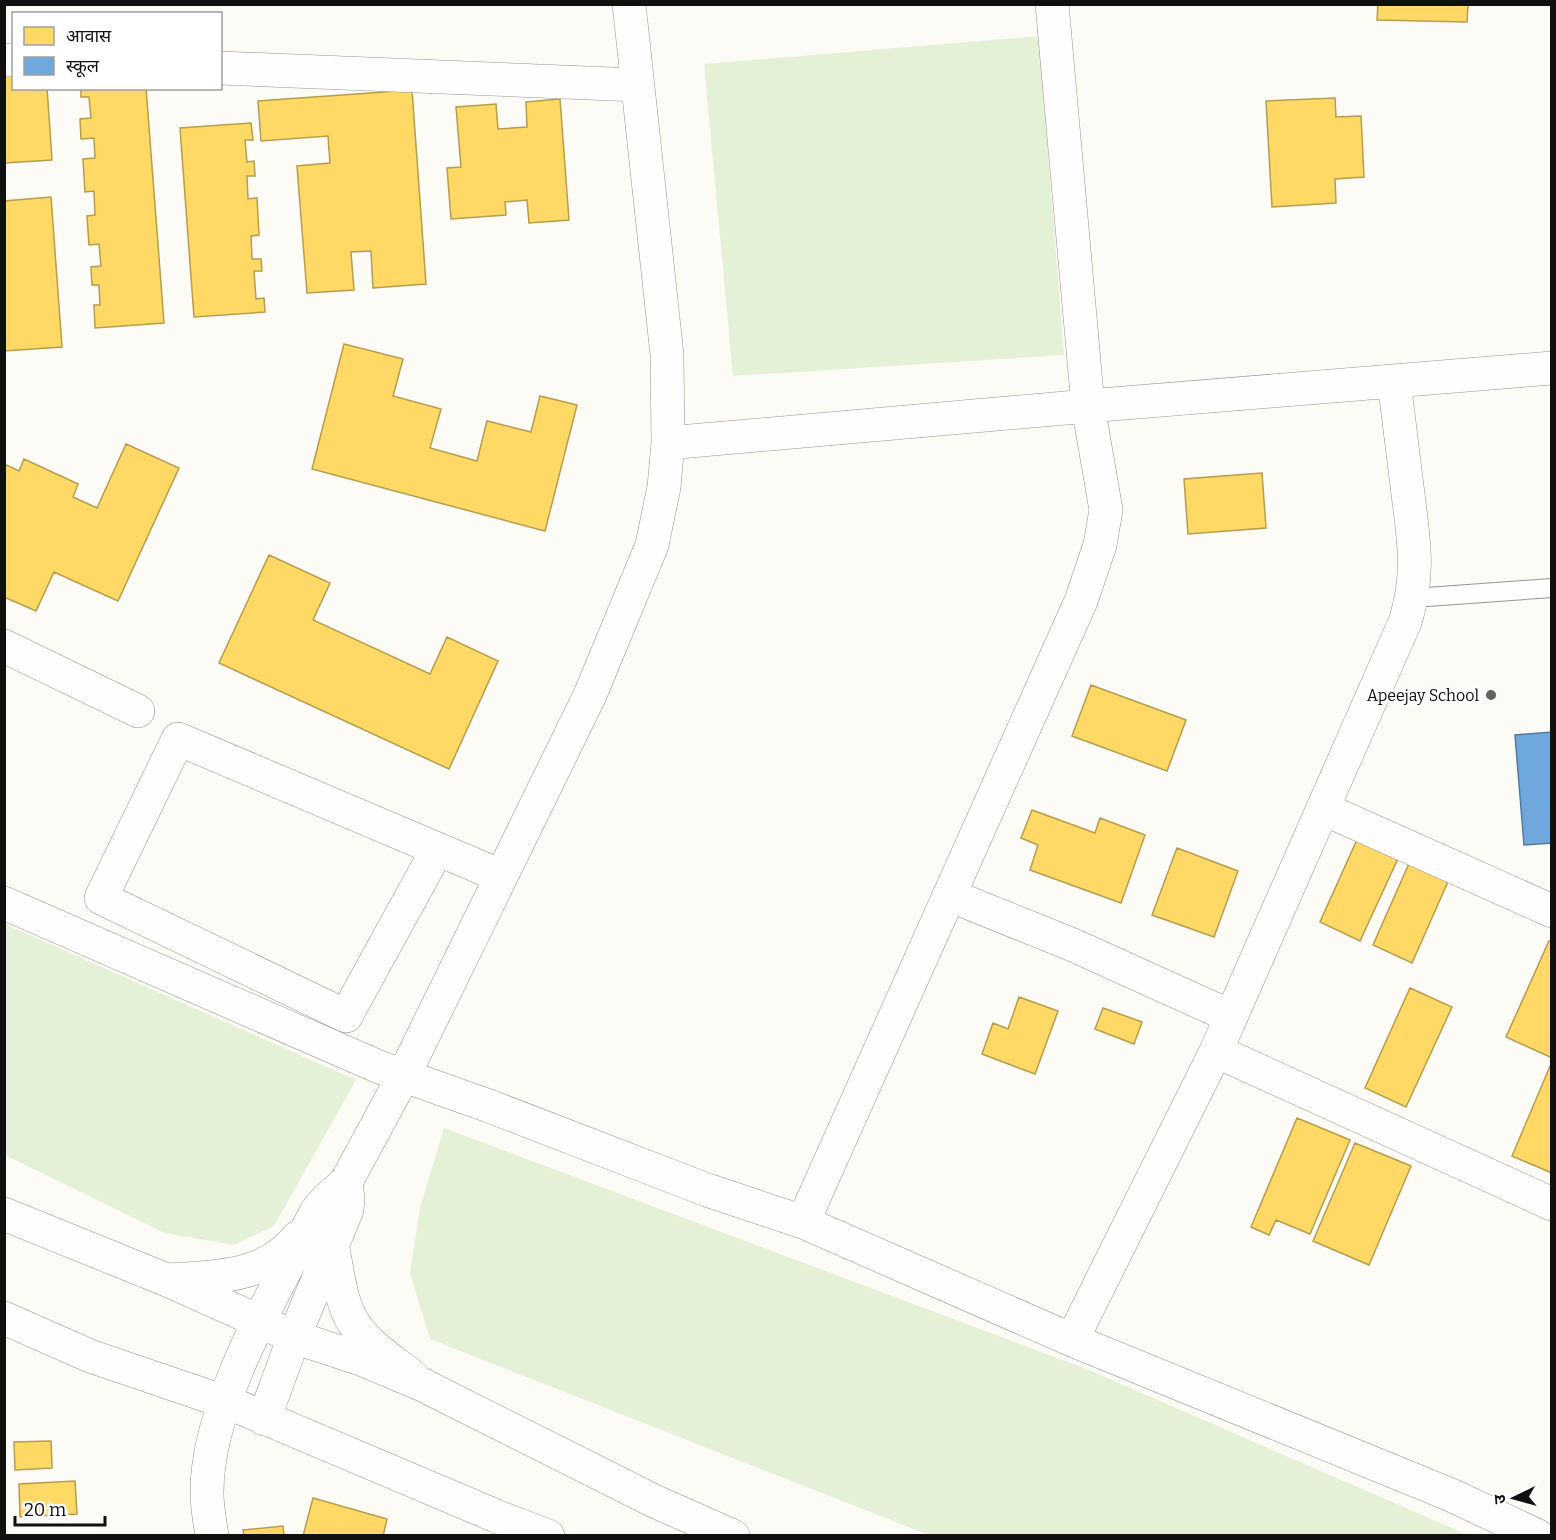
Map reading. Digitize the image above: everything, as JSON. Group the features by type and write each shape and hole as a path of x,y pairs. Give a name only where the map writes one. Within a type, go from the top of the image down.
{"street":[{"path":"264,1419 294,1337 322,1232 324,1202 346,1182 404,1076 590,695 652,545 664,487 668,443 667,355 629,4"},
{"path":"803,1222 1081,600 1100,545 1106,510 1088,406 1052,4"},
{"path":"222,68 638,85"},
{"path":"668,443 1551,368"},
{"path":"1072,1340 1216,1051 1405,622 1413,598 1414,544 1394,381"},
{"path":"4,646 138,711"},
{"path":"437,850 346,1016 101,898 178,739 501,876"},
{"path":"1324,809 1551,911"},
{"path":"949,895 1072,945 1230,1016"},
{"path":"4,903 379,1067 489,1106 707,1190 803,1222 1072,1340 1451,1495 1538,1536"},
{"path":"1216,1051 1551,1204"},
{"path":"4,1214 167,1280 294,1337 361,1359 423,1385 654,1501 734,1536"},
{"path":"167,1280 223,1277 255,1269 322,1232"},
{"path":"212,1536 207,1496 208,1480 211,1451 225,1402 259,1321 322,1232"},
{"path":"322,1232 345,1302 356,1327 364,1337 423,1385"},
{"path":"4,1318 90,1356 225,1402 496,1526 548,1536"}],"lane":[{"path":"1413,598 1551,588"}],"green space":[{"path":"1039,36 1064,355 733,376 704,64"},
{"path":"5,924 356,1080 274,1226 234,1245 165,1233 5,1155"},
{"path":"444,1128 1084,1368 1468,1535 929,1535 430,1339 410,1273 420,1208"}],"building: आवास":[{"path":"1378,4 1468,4 1467,22 1377,20"},
{"path":"4,69 12,69 12,90 47,90 52,160 4,163"},
{"path":"81,90 146,90 164,323 95,328 94,305 100,305 99,285 92,285 91,267 101,266 99,244 89,245 87,216 95,215 94,191 85,192 83,159 95,158 94,138 81,139 80,119 91,118 89,97 81,97"},
{"path":"412,90 426,284 373,288 371,251 351,252 354,290 307,293 297,166 330,163 328,136 261,141 258,101"},
{"path":"1335,98 1336,117 1361,116 1364,177 1335,179 1336,203 1272,207 1266,101"},
{"path":"560,99 569,220 529,223 527,200 505,202 506,215 451,219 447,168 461,167 456,107 496,104 498,129 527,127 526,102"},
{"path":"251,123 253,140 245,140 247,162 254,161 255,176 247,176 248,199 257,198 259,235 251,236 252,259 261,259 262,271 254,271 256,299 264,298 265,312 194,317 180,128"},
{"path":"51,197 62,347 4,351 4,201"},
{"path":"344,344 403,359 393,396 441,409 430,448 477,461 487,421 531,432 540,396 577,405 545,531 312,469"},
{"path":"126,444 179,468 118,601 54,572 36,611 4,597 4,464 19,471 24,459 78,484 73,497 97,508"},
{"path":"1262,473 1266,528 1188,534 1184,479"},
{"path":"269,555 330,583 313,620 430,674 447,637 498,661 449,769 219,663"},
{"path":"1091,685 1186,720 1167,771 1072,736"},
{"path":"1032,810 1095,833 1100,818 1145,835 1121,903 1030,870 1038,845 1021,838"},
{"path":"1360,833 1401,852 1360,941 1320,922"},
{"path":"1177,848 1238,871 1214,937 1152,915"},
{"path":"1411,859 1450,877 1412,963 1373,945"},
{"path":"1549,941 1552,942 1552,1053 1550,1057 1506,1037"},
{"path":"1410,988 1452,1007 1406,1107 1365,1088"},
{"path":"1019,997 1058,1011 1035,1074 982,1054 993,1023 1008,1029"},
{"path":"1103,1008 1142,1022 1134,1044 1095,1029"},
{"path":"1552,1064 1552,1173 1512,1156"},
{"path":"1297,1118 1350,1140 1310,1234 1276,1220 1269,1235 1251,1227"},
{"path":"1355,1143 1411,1166 1369,1265 1313,1241"},
{"path":"51,1441 52,1468 15,1470 14,1442"},
{"path":"75,1481 77,1514 20,1517 19,1484"},
{"path":"313,1498 387,1519 383,1536 303,1536"},
{"path":"283,1526 284,1536 244,1536 243,1530"}],"building: स्कूल":[{"path":"1552,732 1552,843 1524,845 1515,735"}],"place":[{"name":"Apeejay School","path":"1491,695"}]}
